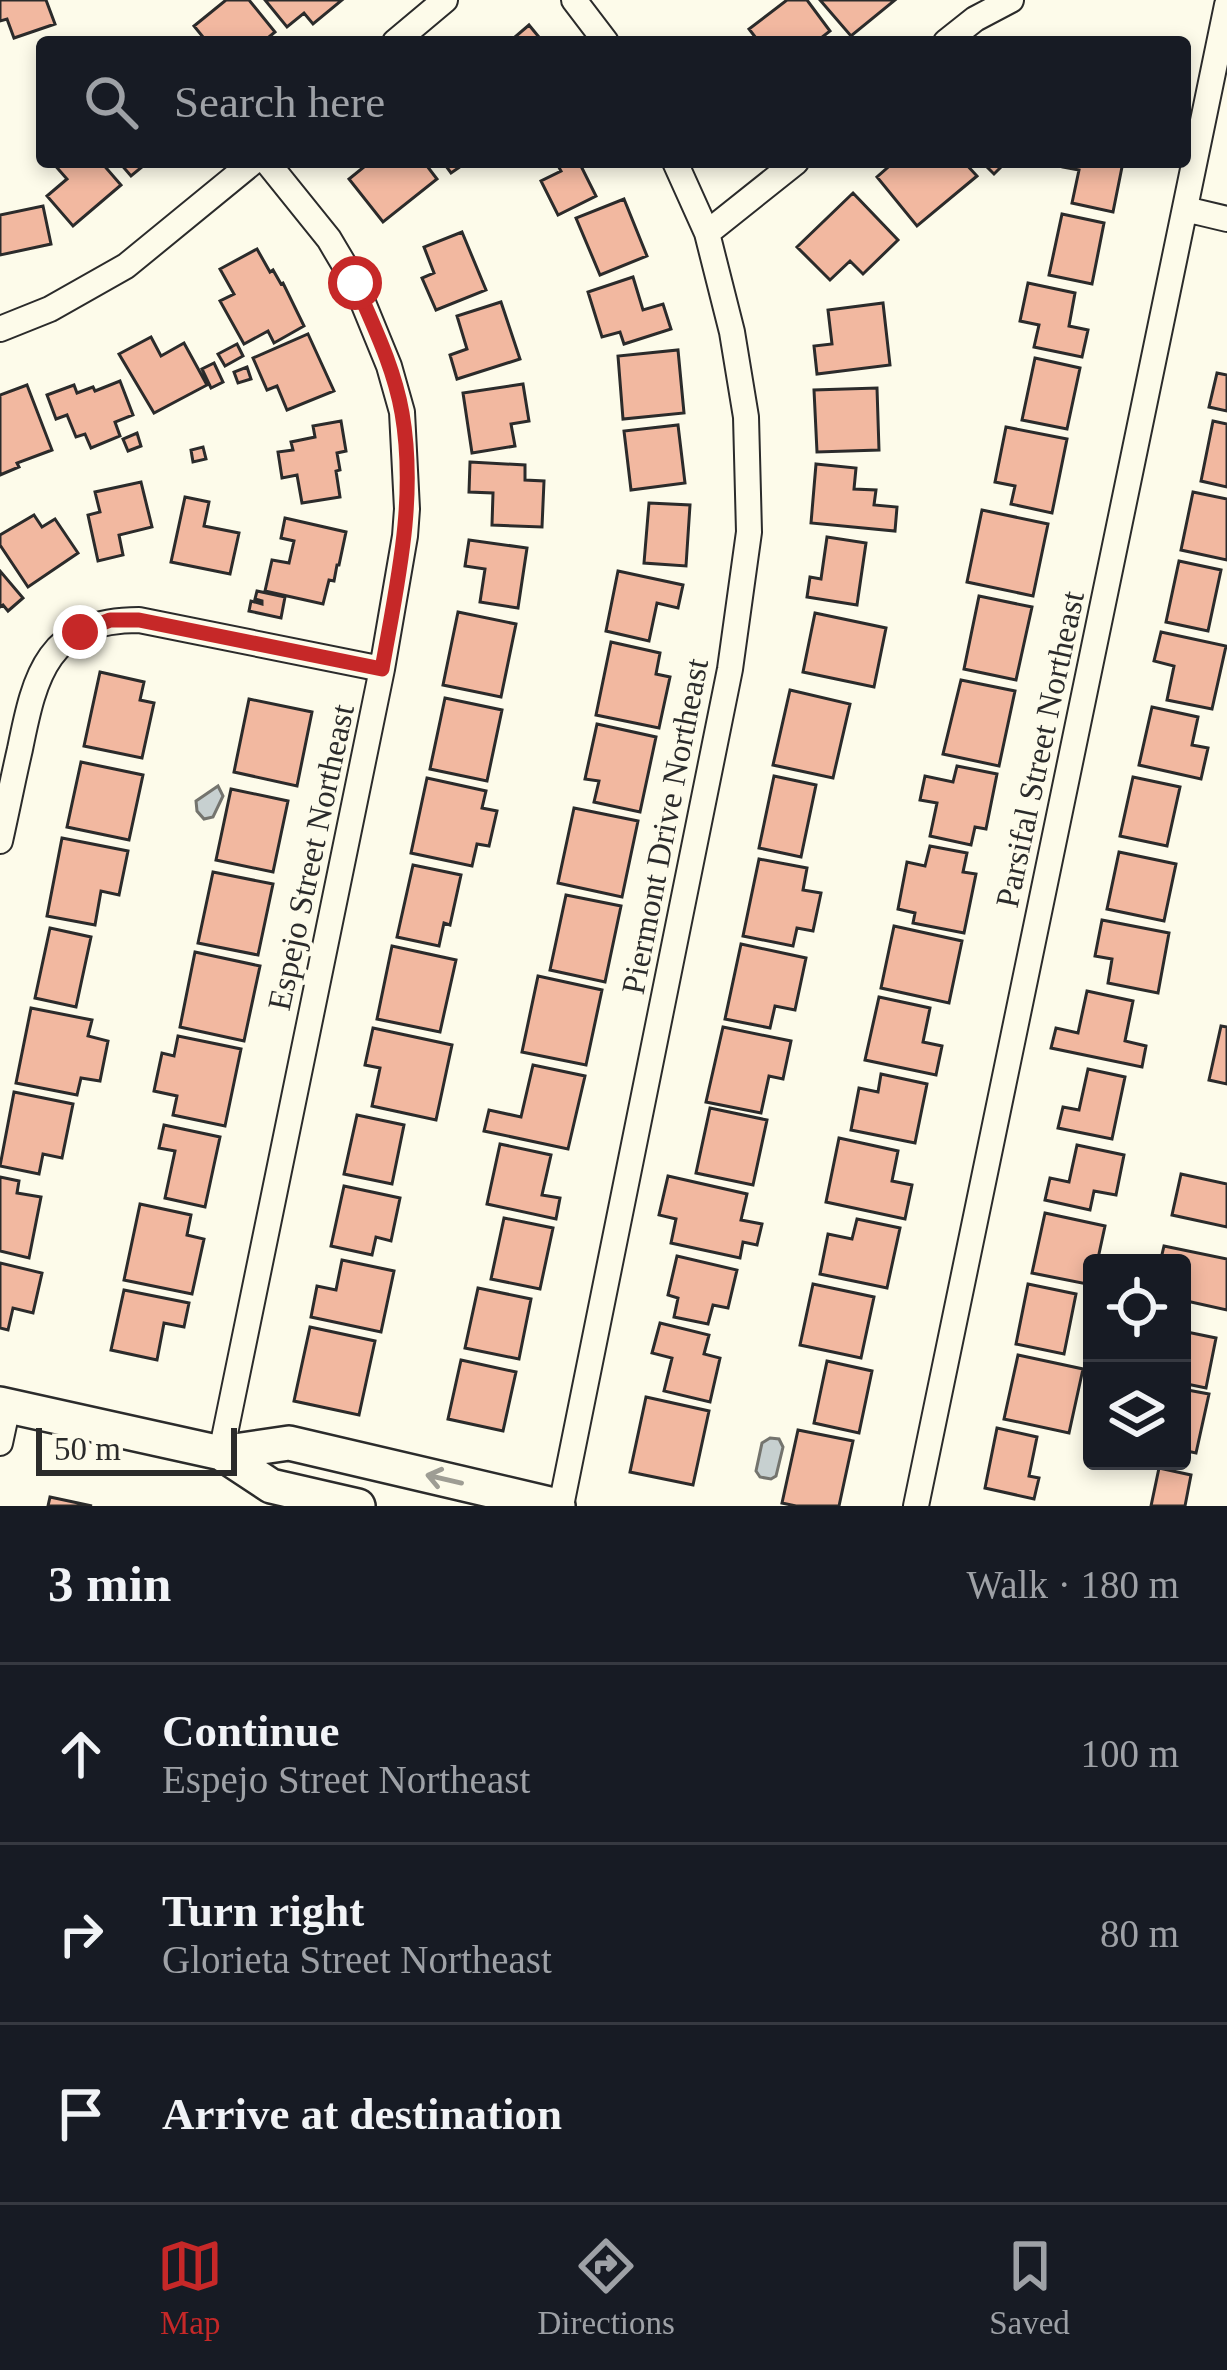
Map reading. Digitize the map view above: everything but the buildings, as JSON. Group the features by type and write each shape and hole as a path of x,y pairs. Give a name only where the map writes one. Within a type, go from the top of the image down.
{"street":[{"path":"402,36 445,0"},
{"path":"574,0 601,36"},
{"path":"954,36 1011,0"},
{"name":"Parsifal Street Northeast","path":"916,1506 1227,4"},
{"path":"0,329 50,310 126,266 246,168"},
{"name":"Espejo Street Northeast","path":"221,1453 382,669 406,523 402,412 389,366 355,283 329,238 272,168"},
{"name":"Piermont Drive Northeast","path":"559,1506 730,669 749,532 746,417 732,332 707,233 678,168"},
{"path":"707,233 788,168"},
{"path":"1185,209 1227,219"},
{"path":"0,841 40,670 80,632 110,620 139,620 382,669"},
{"path":"0,1443 4,1405 221,1453 289,1443 559,1506"},
{"path":"221,1453 271,1486 358,1506"}],"shaded area":[{"path":"218,786 223,796 213,817 204,819 196,801"},
{"path":"779,1439 783,1447 776,1476 771,1479 756,1471 762,1443"}],"route":[{"path":"80,632 110,620 139,620 382,669 405,536 406,460 402,412 389,366 355,283"}]}
